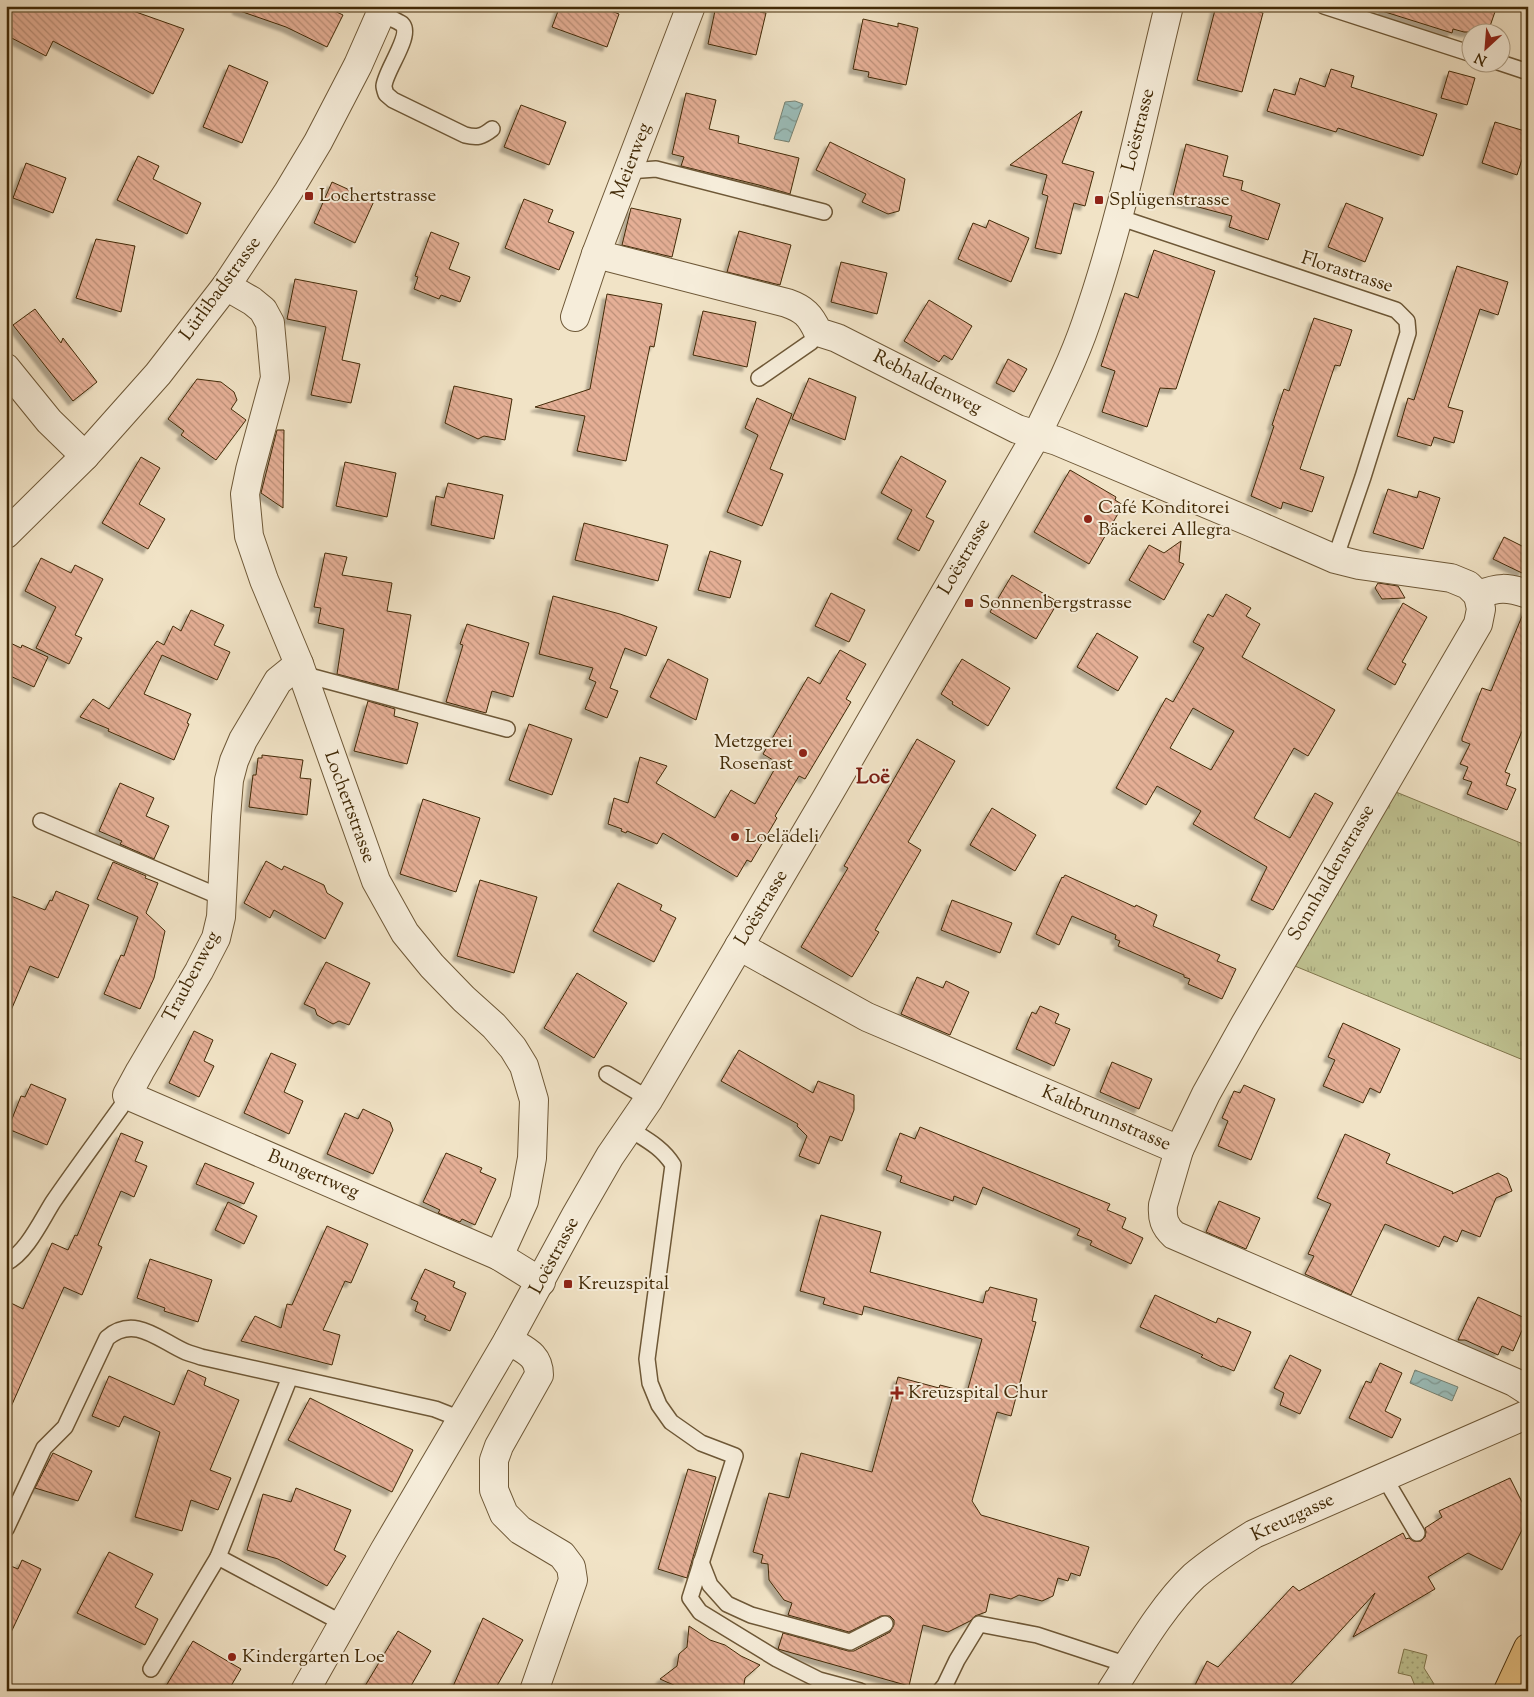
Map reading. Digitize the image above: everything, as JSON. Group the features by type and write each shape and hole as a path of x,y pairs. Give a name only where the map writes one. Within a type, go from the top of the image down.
{"main road":[{"path":"1508,1691 1528,1648"}],"street":[{"name":"Meierweg","path":"575,317 596,254 691,6"},
{"name":"Loëstrasse","path":"305,1691 384,1551 463,1420 541,1282 576,1215 628,1128 649,1099 827,797 1037,434 1065,376 1083,332 1099,284 1118,218 1169,6"},
{"name":"Lürlibadstrasse","path":"6,534 85,456 158,374 226,286 288,192 318,142 358,65 382,10"},
{"path":"596,254 799,307 811,318 818,332"},
{"name":"Lochertstrasse","path":"226,286 252,301 263,310 270,323 275,378 245,494 249,536 264,580 301,669 362,846 388,906 405,933 432,966 494,1026 513,1048 524,1066 534,1100 532,1158 524,1201 499,1256"},
{"name":"Rebhaldenweg","path":"818,332 837,338 1017,429 1037,434"},
{"path":"6,368 49,421 85,456"},
{"path":"1037,434 1152,480 1334,559 1360,565 1451,578 1468,585 1478,595 1494,588 1510,589 1528,594"},
{"name":"Sonnhaldenstrasse","path":"1179,1150 1206,1094 1244,1024 1478,624 1481,609 1478,595"},
{"name":"Traubenweg","path":"128,1095 216,938 222,917 229,780 234,761 278,681 301,669"},
{"name":"Kaltbrunnstrasse","path":"739,946 867,1017 1179,1150 1162,1214 1164,1222 1174,1235 1514,1382 1528,1391"},
{"name":"Bungertweg","path":"128,1095 499,1256"},
{"path":"499,1256 541,1282"},
{"path":"508,1340 532,1356 539,1364 539,1375 499,1446 494,1460 494,1490 504,1514 520,1530 562,1555 571,1567 573,1580 534,1691"},
{"name":"Kreuzgasse","path":"1111,1691 1167,1606 1193,1577 1222,1554 1254,1534 1528,1414"}],"lane":[{"path":"1324,6 1462,51"},
{"path":"382,10 402,25 405,31 404,39 387,76 384,86 386,94 393,100 465,135 483,136 492,129"},
{"path":"1512,67 1528,72"},
{"path":"628,171 656,169 824,212"},
{"name":"Florastrasse","path":"1118,218 1396,310 1407,320 1408,333 1363,477 1334,559"},
{"path":"759,378 811,342 818,332"},
{"path":"301,669 507,729"},
{"path":"41,821 223,898"},
{"path":"607,1074 649,1099"},
{"name":"Traubenweg","path":"6,1263 14,1259 32,1237 128,1095"},
{"path":"628,1128 658,1147 667,1155 673,1165 647,1359 650,1383 659,1405 672,1422 701,1443 735,1456 690,1598 700,1612 777,1659 819,1680 860,1691"},
{"path":"6,1528 44,1448 66,1428 107,1338 114,1332 139,1329 162,1338 185,1352 201,1357 435,1409 463,1420"},
{"path":"150,1669 218,1557 290,1377"},
{"path":"1384,1477 1417,1533"},
{"path":"218,1557 344,1624"},
{"path":"701,1562 710,1586 727,1604 751,1615 850,1642 885,1624"},
{"path":"940,1691 979,1624 1037,1635 1128,1664"}],"green space":[{"path":"1396,792 1528,846 1528,1062 1290,964"},
{"path":"1404,1649 1427,1655 1424,1668 1434,1684 1430,1691 1417,1691 1411,1676 1398,1673"}],"water":[{"path":"795,101 803,104 789,142 774,139 785,102"},
{"path":"1415,1370 1458,1387 1452,1401 1410,1383"}],"building":[{"path":"6,6 119,6 184,29 153,94 53,41 46,56 6,35"},
{"path":"237,6 324,6 343,15 327,47 286,27 237,10"},
{"path":"560,6 598,6 619,14 607,47 552,27"},
{"path":"716,6 762,6 760,12 766,13 756,55 708,44"},
{"path":"1216,6 1238,6 1263,13 1242,92 1197,80"},
{"path":"1383,6 1497,6 1491,22 1462,22 1462,31 1453,29 1452,33 1382,11"},
{"path":"863,19 898,27 898,23 918,28 906,85 868,77 869,72 853,69"},
{"path":"229,65 268,82 242,143 203,127"},
{"path":"1331,69 1354,76 1351,87 1437,114 1423,156 1338,128 1336,132 1267,111 1274,89 1295,95 1300,78 1325,87"},
{"path":"1449,71 1475,78 1467,105 1441,98"},
{"path":"686,93 716,100 709,129 739,136 738,143 799,158 790,194 681,166 684,157 672,154"},
{"path":"521,105 566,122 549,165 504,147"},
{"path":"1082,111 1062,163 1094,172 1085,206 1074,203 1061,254 1035,248 1048,196 1042,194 1047,175 1010,165"},
{"path":"1495,122 1528,132 1528,141 1517,175 1482,163"},
{"path":"830,142 905,179 899,211 888,214 862,202 866,194 816,170"},
{"path":"1186,144 1228,156 1223,176 1243,181 1241,190 1280,204 1268,240 1229,227 1232,216 1172,200"},
{"path":"138,156 159,166 153,179 201,203 187,234 117,200"},
{"path":"26,163 66,178 53,213 13,198"},
{"path":"332,182 374,201 355,243 314,223"},
{"path":"524,199 553,210 548,222 574,232 559,270 505,248"},
{"path":"1346,203 1383,218 1365,262 1328,247"},
{"path":"631,208 681,219 672,257 622,245"},
{"path":"989,220 1029,238 1011,282 958,259 973,223 986,228"},
{"path":"739,231 791,245 780,285 727,272"},
{"path":"431,232 459,243 449,269 470,277 460,302 441,295 439,299 414,289 418,277 415,276"},
{"path":"96,239 135,246 121,312 76,298"},
{"path":"1154,250 1215,271 1176,389 1160,388 1147,427 1102,412 1115,371 1101,366 1125,293 1138,298"},
{"path":"841,262 887,273 877,314 831,302"},
{"path":"1457,266 1508,282 1498,315 1480,309 1448,407 1463,411 1454,443 1434,437 1431,446 1397,436 1408,398 1414,400"},
{"path":"295,279 357,291 342,360 360,364 351,403 311,395 326,327 287,319"},
{"path":"607,294 662,304 654,347 650,346 626,461 577,451 585,416 535,407 590,389"},
{"path":"929,300 972,326 952,360 944,355 939,362 904,341"},
{"path":"35,309 61,343 63,338 97,382 73,401 13,325"},
{"path":"703,311 756,322 747,367 693,355"},
{"path":"1314,318 1352,330 1340,366 1335,365 1300,469 1324,477 1312,512 1283,502 1281,509 1251,496 1284,389 1289,391"},
{"path":"1008,359 1027,369 1014,392 996,383"},
{"path":"809,378 856,397 845,440 792,419"},
{"path":"197,379 221,382 234,392 237,400 231,409 246,420 216,460 181,435 184,431 168,419"},
{"path":"454,386 512,399 505,440 484,436 478,439 445,423"},
{"path":"757,398 792,414 770,469 783,474 762,526 727,512 758,435 745,428"},
{"path":"277,430 284,430 283,508 261,493"},
{"path":"901,456 946,481 926,517 934,521 919,551 897,539 912,510 881,493"},
{"path":"141,457 160,468 139,504 165,519 148,549 102,523"},
{"path":"345,462 396,473 387,517 336,506"},
{"path":"1070,470 1116,497 1115,500 1123,505 1089,564 1034,532"},
{"path":"448,483 503,495 494,539 431,525 436,496 444,498"},
{"path":"1388,489 1417,498 1419,491 1440,498 1423,549 1373,533"},
{"path":"584,523 668,545 658,581 575,560"},
{"path":"1504,537 1528,549 1528,562 1522,573 1493,559"},
{"path":"1181,541 1179,562 1184,564 1164,600 1129,580 1149,545 1164,553"},
{"path":"710,551 741,561 730,598 698,590"},
{"path":"325,553 347,557 342,575 392,583 387,611 411,615 398,690 337,674 344,629 318,623 321,608 314,607"},
{"path":"41,558 71,573 75,565 103,579 75,635 82,638 69,664 36,648 56,607 25,591"},
{"path":"1012,575 1058,602 1036,639 990,612"},
{"path":"1378,583 1398,586 1405,598 1382,599 1375,588"},
{"path":"831,593 865,610 849,642 815,626"},
{"path":"1226,594 1251,608 1246,616 1260,624 1242,657 1335,710 1308,756 1294,748 1254,818 1290,838 1315,793 1333,803 1273,910 1251,900 1267,867 1193,824 1201,811 1157,786 1146,805 1116,788 1166,698 1173,702 1204,648 1193,642 1208,614 1213,617","holes":["1193,708 1234,731 1211,770 1170,748"]},
{"path":"553,596 620,614 657,627 646,656 625,648 610,688 618,691 607,718 585,709 596,682 589,679 593,668 539,654"},
{"path":"1403,603 1427,617 1402,662 1406,664 1395,685 1367,669"},
{"path":"1525,609 1528,609 1528,717 1505,772 1510,774 1506,785 1516,789 1507,810 1467,794 1472,782 1463,779 1468,767 1460,764 1470,744 1462,741 1462,738 1482,688 1491,691"},
{"path":"191,610 224,625 214,645 230,652 217,680 162,655 144,694 191,714 187,723 189,724 174,760 80,717 93,699 109,709 157,641 164,645 173,626 181,631"},
{"path":"467,624 529,643 513,697 492,691 486,713 446,702 463,645 460,644"},
{"path":"1097,633 1138,657 1118,691 1077,667"},
{"path":"6,641 21,648 22,645 48,657 34,687 6,674"},
{"path":"840,650 866,664 846,699 851,702 805,779 799,776 751,862 747,860 737,877 663,833 657,844 627,831 626,833 621,831 622,829 608,824 614,798 628,803 640,757 667,766 656,783 715,818 731,790 755,804 778,763 763,754 808,677 820,684"},
{"path":"668,659 708,679 696,720 650,697"},
{"path":"962,659 1010,688 988,726 952,704 953,702 941,694"},
{"path":"368,701 395,709 394,716 418,723 407,764 354,751"},
{"path":"529,724 572,739 552,795 509,780"},
{"path":"917,739 955,761 908,842 921,850 875,930 879,932 852,977 801,947 848,868 844,866"},
{"path":"262,755 303,760 300,778 311,779 307,815 249,807 253,775 256,775 258,758 262,758"},
{"path":"120,783 154,798 146,816 169,826 154,859 120,844 122,841 99,831"},
{"path":"423,799 480,818 456,892 400,874"},
{"path":"992,808 1036,835 1015,871 970,845"},
{"path":"266,861 282,870 284,866 324,885 327,893 343,903 325,939 274,910 270,918 244,903"},
{"path":"113,862 158,883 146,913 165,931 154,978 140,1009 104,994 121,955 124,956 138,917 97,899"},
{"path":"1065,875 1157,915 1153,926 1220,955 1217,961 1236,969 1222,999 1188,984 1190,979 1184,977 1184,975 1118,946 1120,941 1115,939 1116,935 1072,916 1059,945 1036,934 1062,877"},
{"path":"480,880 537,897 514,973 457,956"},
{"path":"618,883 662,905 660,910 676,918 654,962 593,931"},
{"path":"56,891 89,905 58,978 30,966 6,1022 6,894 45,910 50,900 52,901"},
{"path":"952,900 1012,923 1000,953 941,930"},
{"path":"326,962 370,983 349,1025 339,1021 333,1024 317,1015 315,1009 304,1004"},
{"path":"577,973 627,1003 594,1058 544,1028"},
{"path":"917,977 943,988 946,981 969,992 950,1035 901,1014"},
{"path":"1040,1006 1059,1014 1055,1023 1070,1029 1054,1066 1016,1049 1032,1012 1036,1014"},
{"path":"1343,1023 1400,1049 1380,1093 1370,1088 1363,1103 1323,1086 1335,1060 1328,1057"},
{"path":"194,1031 213,1040 204,1061 214,1066 199,1097 169,1083"},
{"path":"739,1050 813,1093 818,1081 854,1095 854,1110 842,1141 830,1136 819,1164 799,1156 807,1136 797,1126 798,1124 721,1081"},
{"path":"271,1053 296,1064 284,1092 303,1101 289,1134 244,1113"},
{"path":"1112,1062 1152,1079 1139,1109 1100,1092"},
{"path":"31,1084 66,1099 47,1145 8,1129 21,1096 25,1097"},
{"path":"1244,1085 1275,1099 1251,1160 1218,1146 1228,1121 1222,1118 1234,1091 1240,1093"},
{"path":"363,1109 390,1122 393,1130 373,1174 327,1154 345,1113 358,1119"},
{"path":"920,1127 1110,1204 1107,1210 1126,1218 1122,1228 1143,1238 1131,1264 1090,1245 1092,1241 1077,1235 1080,1229 983,1187 976,1205 954,1196 953,1201 900,1182 902,1176 886,1170 900,1133 915,1139"},
{"path":"121,1133 143,1142 135,1161 147,1166 134,1197 121,1191 98,1245 102,1247 82,1295 64,1287 6,1418 6,1315 11,1303 23,1309 52,1243 68,1250 75,1235 77,1236"},
{"path":"1345,1134 1390,1154 1386,1163 1453,1192 1452,1194 1498,1173 1507,1178 1512,1191 1496,1198 1480,1237 1462,1230 1457,1242 1444,1236 1439,1247 1385,1224 1351,1295 1305,1274 1314,1256 1308,1254 1331,1204 1317,1198"},
{"path":"446,1153 482,1168 480,1172 496,1179 475,1225 462,1219 460,1222 438,1213 440,1210 423,1202"},
{"path":"205,1163 254,1183 244,1204 196,1184"},
{"path":"1219,1201 1260,1218 1246,1249 1206,1232"},
{"path":"228,1202 257,1216 244,1244 215,1230"},
{"path":"821,1215 881,1232 870,1272 983,1303 986,1291 990,1287 1037,1299 1032,1321 1036,1322 1011,1416 997,1412 972,1501 981,1515 1089,1547 1080,1576 1071,1573 1068,1581 1058,1578 1053,1596 1042,1601 1019,1595 1011,1599 990,1594 986,1612 975,1616 970,1621 948,1632 923,1625 909,1686 778,1649 783,1633 854,1651 890,1632 894,1625 894,1620 890,1616 881,1616 849,1632 788,1615 792,1603 784,1600 769,1580 768,1564 761,1563 763,1555 753,1552 769,1493 789,1498 801,1453 872,1472 898,1377 939,1388 940,1385 967,1392 982,1339 864,1306 862,1315 823,1304 825,1298 800,1291"},
{"path":"327,1226 368,1244 351,1283 345,1281 323,1330 340,1335 332,1365 241,1341 255,1316 281,1328 287,1304 292,1305"},
{"path":"150,1259 212,1280 198,1322 164,1311 165,1308 137,1298"},
{"path":"425,1269 455,1282 453,1287 466,1293 450,1331 424,1320 426,1316 415,1311 418,1302 411,1299"},
{"path":"1155,1295 1216,1323 1218,1318 1251,1332 1234,1371 1140,1327"},
{"path":"1478,1297 1527,1319 1513,1351 1502,1346 1498,1355 1465,1340 1458,1340"},
{"path":"1290,1355 1321,1370 1300,1414 1280,1405 1284,1393 1274,1388"},
{"path":"1380,1363 1402,1373 1385,1411 1401,1419 1392,1438 1349,1418 1366,1381 1371,1383"},
{"path":"188,1370 206,1378 204,1385 239,1400 210,1470 231,1478 218,1510 191,1500 182,1531 135,1517 160,1432 124,1416 119,1427 92,1416 109,1376 174,1405"},
{"path":"310,1398 413,1450 392,1492 288,1440"},
{"path":"53,1453 92,1471 78,1501 35,1488"},
{"path":"688,1469 716,1477 687,1578 658,1569"},
{"path":"1510,1478 1528,1514 1528,1518 1502,1570 1468,1553 1428,1577 1435,1589 1353,1637 1375,1593 1285,1691 1192,1691 1207,1661 1218,1667 1293,1586 1299,1591 1403,1533 1406,1539 1421,1541 1425,1537 1425,1528 1442,1517 1439,1511"},
{"path":"296,1488 351,1510 334,1550 346,1556 327,1586 278,1559 247,1550 263,1494 291,1502"},
{"path":"109,1552 153,1574 135,1607 158,1619 145,1645 77,1613"},
{"path":"22,1560 41,1569 6,1643 6,1564 18,1569"},
{"path":"483,1618 523,1640 494,1691 451,1691"},
{"path":"689,1626 710,1640 725,1645 741,1656 760,1665 745,1678 743,1691 687,1691 660,1679 677,1666 679,1654 687,1647"},
{"path":"398,1631 431,1651 408,1691 362,1691"},
{"path":"193,1641 241,1669 228,1691 163,1691"}],"place":[{"name":"Lochertstrasse","path":"309,196"},
{"name":"Splügenstrasse","path":"1099,200"},
{"name":"Café Konditorei Bäckerei Allegra","path":"1088,519"},
{"name":"Sonnenbergstrasse","path":"969,603"},
{"name":"Metzgerei Rosenast","path":"803,753"},
{"name":"Loelädeli","path":"735,837"},
{"name":"Kreuzspital","path":"568,1284"},
{"name":"Kreuzspital Chur","path":"897,1393"},
{"name":"Kindergarten Loe","path":"232,1657"}],"district":[{"name":"Loë","path":"873,778"}]}
